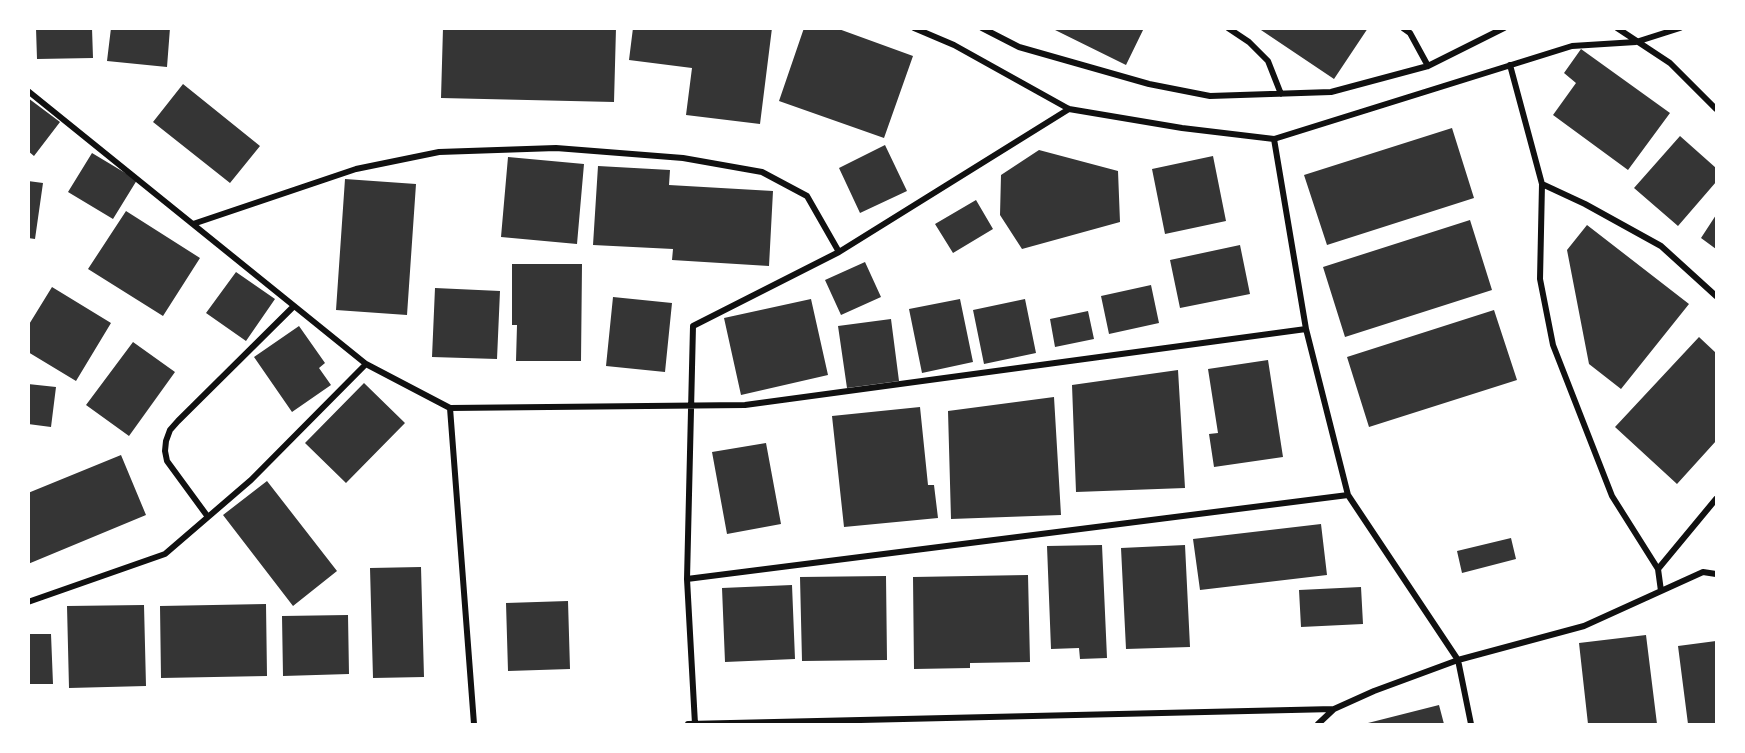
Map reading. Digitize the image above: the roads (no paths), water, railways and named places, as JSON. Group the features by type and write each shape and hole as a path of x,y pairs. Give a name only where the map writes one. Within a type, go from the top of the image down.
{"street":[{"path":"914,28 954,45 1069,109 1182,128 1274,139 1572,46 1636,42 1680,28"},
{"path":"982,28 1019,47 1149,84 1210,96 1331,92 1428,66 1504,28"},
{"path":"1228,28 1249,42 1268,61 1281,93"},
{"path":"1403,28 1410,33 1428,66"},
{"path":"1617,28 1670,63 1716,109"},
{"path":"1510,65 1542,184 1540,279 1553,345 1612,496 1658,568 1661,591"},
{"path":"28,91 366,364 450,408 745,405 1306,329"},
{"path":"694,724 687,579 693,326 839,252 1069,109"},
{"path":"1274,139 1306,329 1348,495 1458,660 1471,724"},
{"path":"192,224 356,169 440,152 556,148 683,158 762,172 807,196 839,252"},
{"path":"1542,184 1585,204 1661,246 1716,296"},
{"path":"208,517 167,460 166,441 170,430 294,306"},
{"path":"28,602 165,555 251,480 366,364"},
{"path":"450,408 474,724"},
{"path":"687,579 1348,495"},
{"path":"1658,568 1716,499"},
{"path":"1318,724 1334,709 1374,691 1458,660 1584,626 1703,572 1716,574"},
{"path":"688,724 1334,709"}]}
